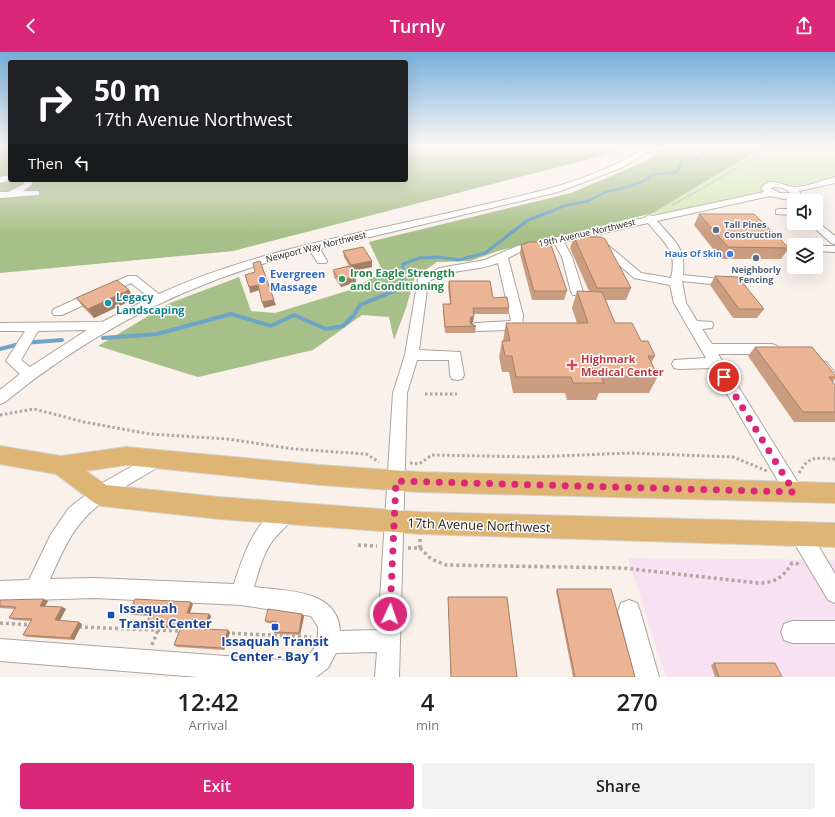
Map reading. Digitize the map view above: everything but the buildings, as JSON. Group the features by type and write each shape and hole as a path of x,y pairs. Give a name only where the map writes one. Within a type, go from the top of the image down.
{"main road":[{"path":"0,455 62,466 126,456 396,481 797,482 835,493"},
{"path":"62,466 100,495"},
{"name":"17th Avenue Northwest","path":"100,495 166,503 394,522 835,535"}],"street":[{"name":"Newport Way Northwest","path":"0,398 30,374 104,326 158,299 230,270 276,256 555,190 598,175"},
{"path":"799,194 835,180"},
{"path":"4,195 25,188 28,185 28,182"},
{"path":"787,202 765,188 769,185 780,185 794,194"},
{"path":"4,195 36,193"},
{"name":"19th Avenue Northwest","path":"412,355 420,289 422,281 429,276 444,270 483,264 521,248 586,234 649,218 775,194 787,196"},
{"path":"779,212 787,212"},
{"path":"649,218 677,251 679,261 676,280 693,325 711,356 797,482"},
{"path":"823,220 834,229"},
{"path":"822,230 835,241"},
{"path":"586,234 617,256 638,276 730,283"},
{"path":"558,240 567,257 577,292"},
{"path":"313,247 322,261"},
{"path":"823,249 835,249"},
{"path":"276,256 282,269"},
{"path":"477,327 509,326 517,323 517,316 502,256"},
{"path":"58,312 132,278 158,299"},
{"path":"693,325 707,325"},
{"path":"30,374 13,361 35,326"},
{"path":"0,327 104,326"},
{"path":"679,364 711,356 786,349"},
{"path":"387,677 400,394 412,355 455,355 457,374"},
{"path":"813,355 835,382"},
{"path":"35,590 68,526 84,506 157,459"},
{"path":"240,595 258,545 273,525 286,513"},
{"path":"800,534 835,593"},
{"path":"0,591 94,588 240,595 316,608 321,611 328,621 330,634 322,640"},
{"path":"629,611 647,677"},
{"path":"792,632 835,632"},
{"path":"322,640 389,641"},
{"path":"0,650 293,673 307,670 319,662 327,649 322,640"}],"path":[{"path":"666,215 660,211 715,182 724,175"},
{"path":"425,394 457,394"},
{"path":"0,415 20,410 34,409 84,422 150,434 228,439 294,449 366,454 376,461"},
{"path":"419,464 432,455 532,457 631,453 733,457 763,471"},
{"path":"797,482 805,462 813,458 835,459"},
{"path":"420,548 431,559 446,565 623,568 758,583 772,583 782,579 792,563"},
{"path":"0,623 39,625"},
{"path":"71,626 189,632"},
{"path":"151,647 158,630"},
{"path":"221,633 322,640"}],"shaded area":[{"path":"628,558 835,560 835,677 666,677"}],"green space":[{"path":"0,175 8,175 8,182 408,182 408,175 527,175 233,251 0,273"},
{"path":"613,175 716,175 653,213 498,251 470,261 437,262 415,277 406,308 394,340 389,317 362,315 313,350 198,377 98,346 170,303 239,277 251,311 275,313 350,290 383,272 369,242 571,193"},
{"path":"716,175 835,175 835,180 793,190 769,185 770,193 666,215 653,213"}],"waterway":[{"path":"550,212 564,206 588,201 606,192 630,186 646,180 651,175"},
{"path":"392,292 400,289 403,279 403,264 420,258 438,257 458,260 485,253 528,220 552,211"},
{"path":"103,338 157,334 231,314 271,326 294,315 326,329 343,326 354,315 360,305 394,291"},
{"path":"0,349 23,343 62,340"}],"place":[{"name":"Tall Pines Construction","path":"716,230"},
{"name":"Haus Of Skin","path":"730,254"},
{"name":"Neighborly Fencing","path":"756,258"},
{"name":"Iron Eagle Strength and Conditioning","path":"342,279"},
{"name":"Evergreen Massage","path":"262,280"},
{"name":"Legacy Landscaping","path":"108,303"},
{"name":"Highmark Medical Center","path":"572,365"},
{"name":"Issaquah Transit Center","path":"111,615"},
{"name":"Issaquah Transit Center - Bay 1","path":"275,627"}],"route":[{"path":"390,614 396,481 794,492 724,377"}]}
